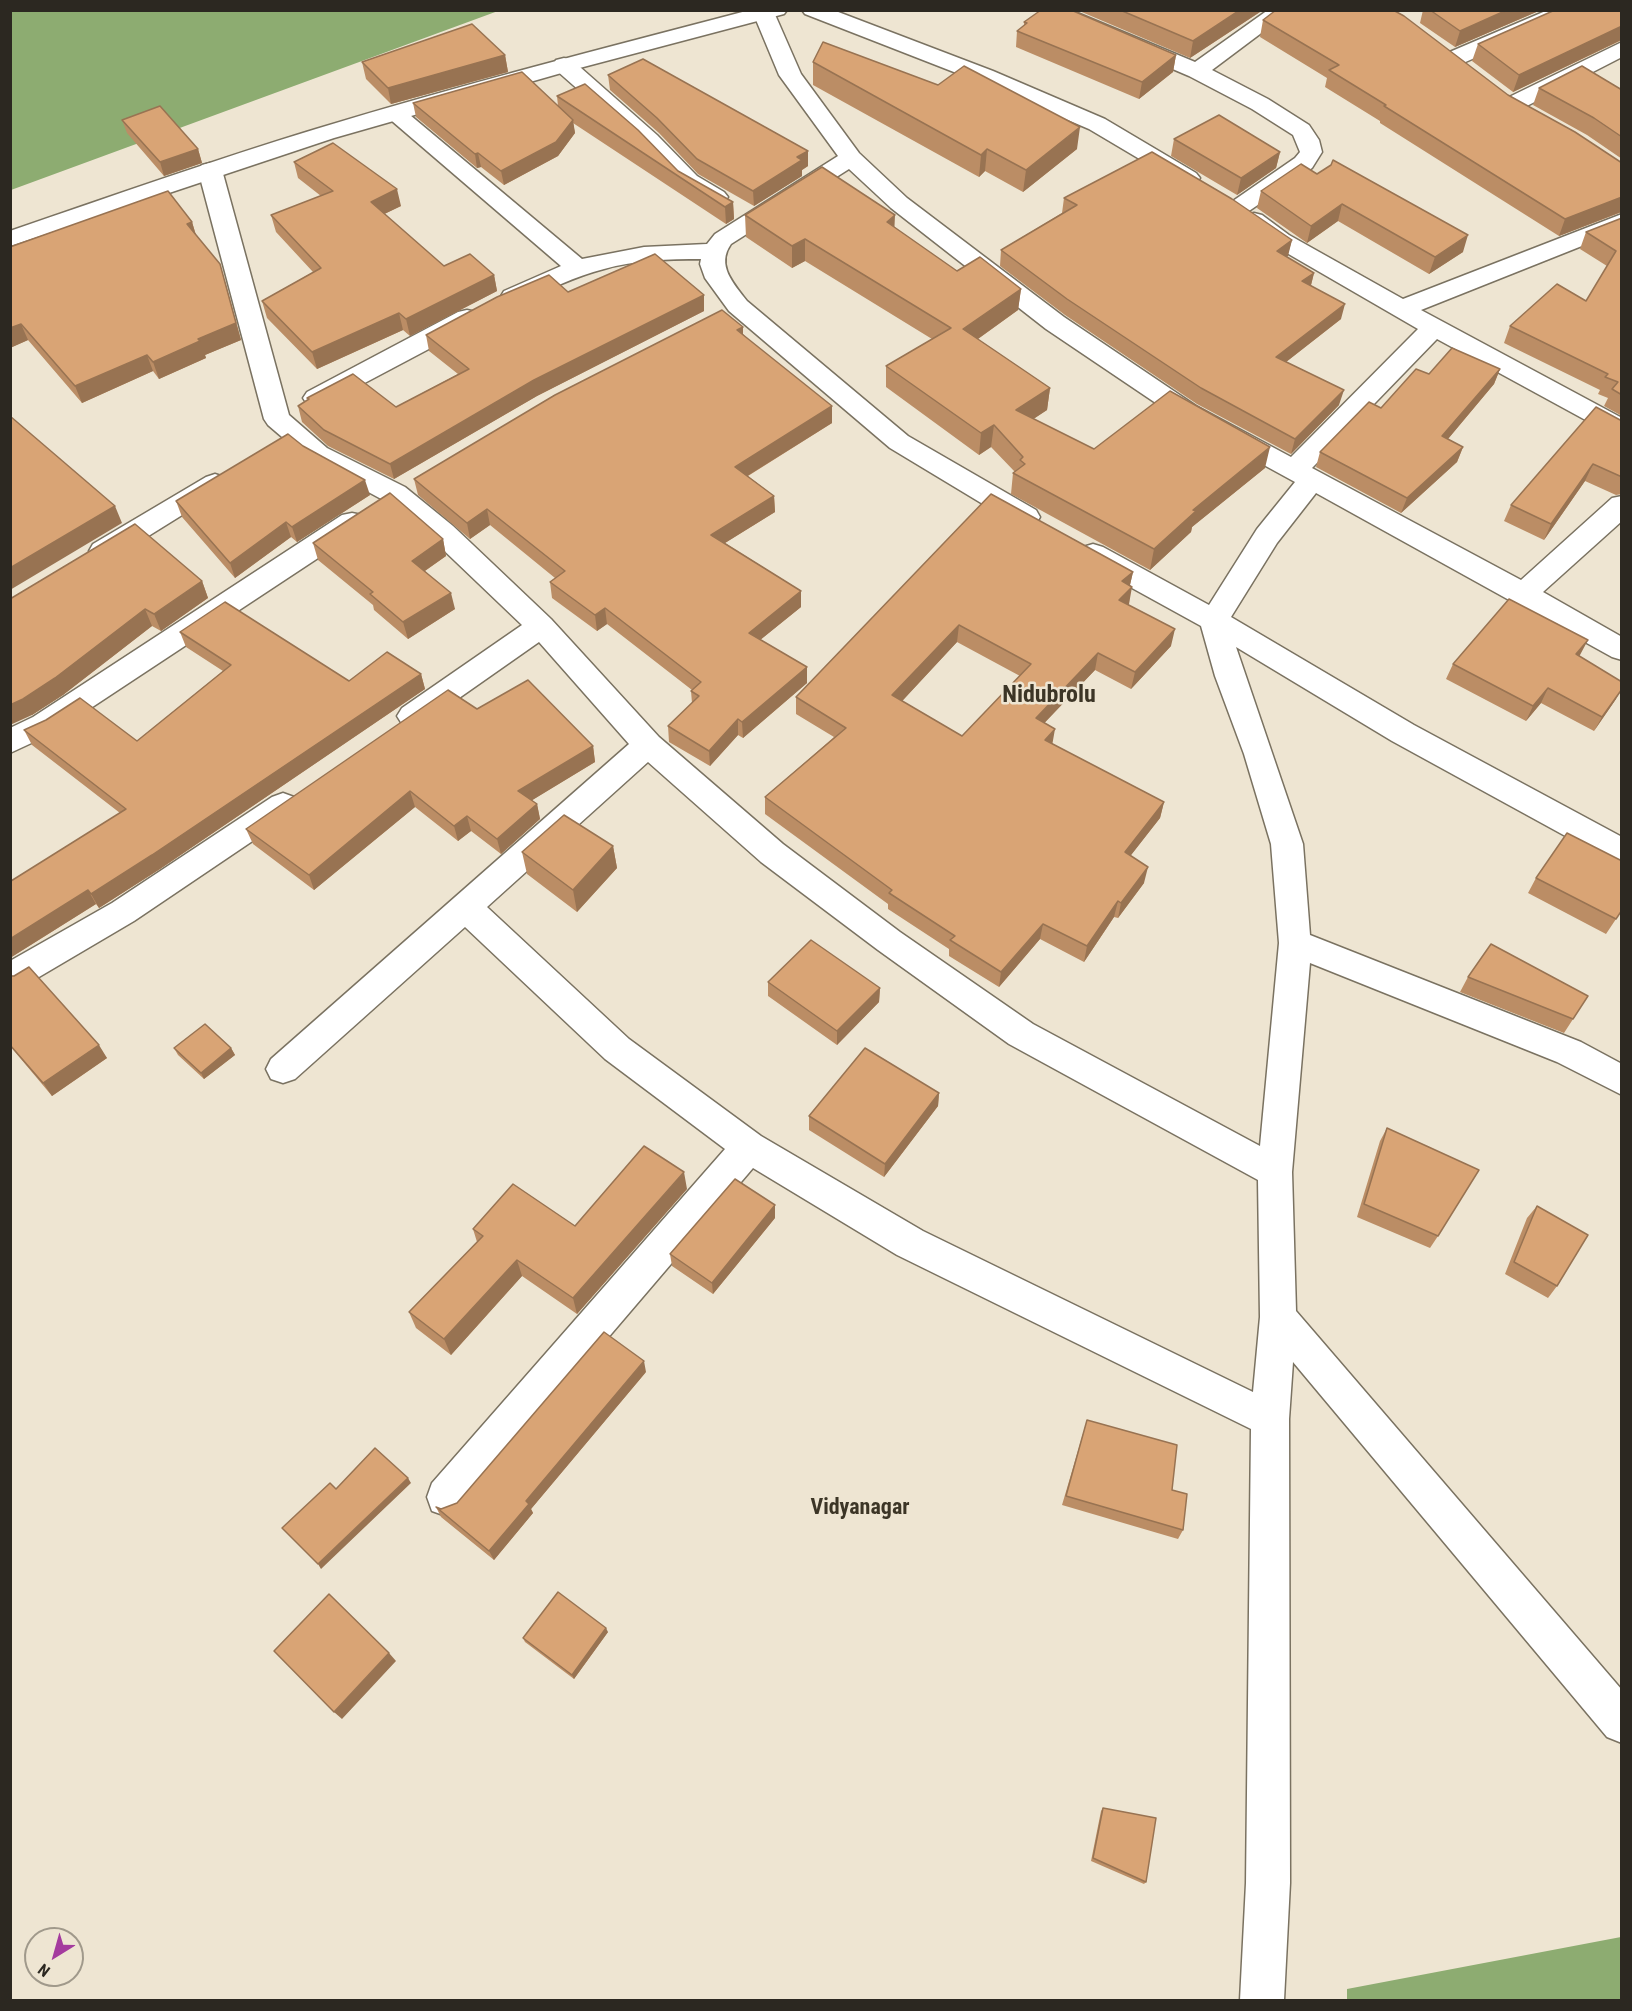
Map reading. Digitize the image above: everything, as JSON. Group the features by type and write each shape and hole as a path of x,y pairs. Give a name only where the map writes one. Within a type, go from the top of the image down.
{"street":[{"path":"812,10 985,76 1097,124 1222,198 1281,240 1401,309 1622,429"},
{"path":"1051,10 1197,71 1277,114 1301,130 1308,140 1311,152 1304,163 1222,198"},
{"path":"1197,71 1282,10"},
{"path":"1453,59 1567,10"},
{"path":"10,239 210,170 396,114 564,65 771,13 790,75 851,158 899,203 1055,322 1187,412 1622,650"},
{"path":"1512,104 1622,48"},
{"path":"564,65 649,140 689,182 755,219"},
{"path":"396,114 578,268"},
{"path":"851,158 723,239 714,250 712,264 728,312 899,442 979,491 1214,620 1403,733 1622,852"},
{"path":"210,170 283,432 318,454 405,488 443,533 541,626 648,745 772,853 889,941 1021,1034 1275,1172"},
{"path":"1401,309 1622,221"},
{"path":"283,432 490,306 578,268 625,257 662,252 714,250"},
{"path":"1262,2001 1268,1883 1270,1419 1278,1317 1275,1172 1295,943 1287,844 1259,754 1230,676 1214,620 1268,536 1303,475 1434,327"},
{"path":"79,565 236,470"},
{"path":"10,742 44,725 405,488"},
{"path":"1523,594 1622,505"},
{"path":"388,733 541,626"},
{"path":"283,1069 648,745"},
{"path":"10,977 123,912 302,793"},
{"path":"465,908 618,1049 749,1147 910,1243 1270,1419"},
{"path":"1295,943 1569,1052 1622,1081"},
{"path":"446,1497 749,1147"},
{"path":"1278,1317 1622,1722"}],"shaded area":[{"path":"11,11 498,11 11,190"},
{"path":"1621,1937 1621,2000 1347,2000 1347,1989"}],"building":[{"path":"1041,10 1071,10 1176,55 1142,82 1017,31 1027,23 1024,22"},
{"path":"1120,10 1240,10 1193,41"},
{"path":"1276,10 1393,10 1508,95 1575,132 1622,163 1622,197 1565,219 1329,70 1339,65 1263,20"},
{"path":"1430,10 1507,10 1460,31"},
{"path":"1555,10 1622,10 1622,26 1519,75 1478,44"},
{"path":"472,24 505,55 388,88 362,62"},
{"path":"823,42 938,85 964,66 1080,127 1026,170 987,149 981,155 813,62"},
{"path":"643,59 808,151 797,157 802,160 753,191 697,159 657,118 608,75"},
{"path":"1582,66 1622,90 1622,137 1594,118 1539,88"},
{"path":"522,72 573,120 556,142 501,171 478,153 475,154 413,103"},
{"path":"585,84 638,130 678,171 733,202 725,207 557,96"},
{"path":"160,106 198,149 160,162 122,120"},
{"path":"1219,115 1280,152 1241,178 1174,139"},
{"path":"333,143 397,189 371,202 444,266 470,254 494,275 406,319 399,313 312,352 262,301 321,268 271,215 333,191 294,162"},
{"path":"1152,152 1232,199 1292,240 1277,251 1314,273 1302,281 1345,304 1276,357 1344,390 1295,439 1201,388 1067,299 1001,250 1077,205 1064,198"},
{"path":"1333,160 1468,235 1435,257 1342,204 1311,226 1261,191 1301,164 1317,174 1331,165"},
{"path":"822,167 895,215 887,222 957,271 980,257 1021,289 963,329 1050,388 1016,410 1094,449 1170,391 1270,447 1193,510 1196,511 1154,549 1013,473 1025,464 1020,460 1023,457 994,425 981,433 886,366 951,328 805,239 792,246 745,215"},
{"path":"168,191 192,222 187,224 220,264 236,323 153,362 147,355 75,386 21,324 10,328 10,247"},
{"path":"1622,218 1622,395 1612,389 1618,382 1605,377 1608,374 1510,326 1557,284 1586,301 1616,251 1586,232"},
{"path":"655,254 704,295 534,380 390,464 324,430 298,406 309,399 307,398 353,374 396,407 469,369 426,335 497,297 549,275 568,292"},
{"path":"722,310 743,327 737,330 832,406 735,467 774,496 711,535 801,591 749,633 807,667 742,722 738,719 709,751 668,726 699,696 691,691 701,682 605,608 595,615 550,582 565,571 487,509 467,523 414,479 555,395"},
{"path":"1452,348 1500,369 1442,436 1463,447 1407,498 1320,452 1369,402 1381,408 1416,369 1429,374"},
{"path":"1596,407 1622,421 1622,477 1593,464 1551,524 1511,505"},
{"path":"10,416 115,506 10,568"},
{"path":"288,434 303,446 365,480 292,527 286,522 230,563 176,501"},
{"path":"390,493 443,539 412,561 451,593 403,622 370,594 373,592 313,543"},
{"path":"991,494 1133,572 1122,581 1132,587 1119,600 1175,629 1135,672 1098,653 1036,718 1055,729 1045,740 1164,802 1125,852 1148,867 1121,903 1118,901 1087,946 1043,924 1001,972 950,940 955,936 889,893 892,890 765,797 846,728 796,697","holes":["959,625 1031,664 962,736 892,695"]},
{"path":"135,524 202,581 154,614 145,609 55,678 10,705 10,599"},
{"path":"1509,599 1588,640 1576,654 1622,682 1622,689 1602,717 1548,688 1533,706 1453,664"},
{"path":"225,602 349,681 387,652 421,674 152,855 91,894 88,890 10,939 10,880 126,809 24,730 46,720 80,698 137,741 231,665 180,632"},
{"path":"528,680 593,746 518,791 537,804 497,839 467,816 454,826 410,791 309,875 246,829 448,690 477,709"},
{"path":"564,815 613,846 573,890 522,852"},
{"path":"1567,833 1622,861 1622,910 1616,919 1536,878"},
{"path":"811,940 880,988 837,1031 768,982"},
{"path":"1491,944 1588,996 1573,1019 1468,977"},
{"path":"29,967 99,1045 43,1083 10,1045 10,976"},
{"path":"205,1024 231,1048 201,1073 174,1048"},
{"path":"865,1048 939,1093 885,1164 809,1116"},
{"path":"1387,1128 1479,1170 1438,1236 1364,1204"},
{"path":"644,1146 684,1172 573,1298 517,1260 444,1339 409,1312 483,1236 473,1229 513,1184 575,1226"},
{"path":"735,1179 775,1205 712,1283 670,1254"},
{"path":"1537,1206 1588,1235 1557,1286 1514,1262"},
{"path":"604,1332 644,1361 526,1501 529,1504 489,1551 436,1507 441,1509 457,1503"},
{"path":"1087,1420 1177,1445 1172,1490 1187,1494 1183,1530 1066,1496"},
{"path":"375,1448 408,1478 318,1564 282,1528 330,1483 336,1489"},
{"path":"558,1592 606,1628 572,1675 523,1638"},
{"path":"329,1594 389,1653 334,1712 274,1651"},
{"path":"1103,1808 1156,1818 1146,1882 1093,1858"}],"district":[{"name":"Nidubrolu","path":"1049,696"},
{"name":"Vidyanagar","path":"860,1508"}]}
